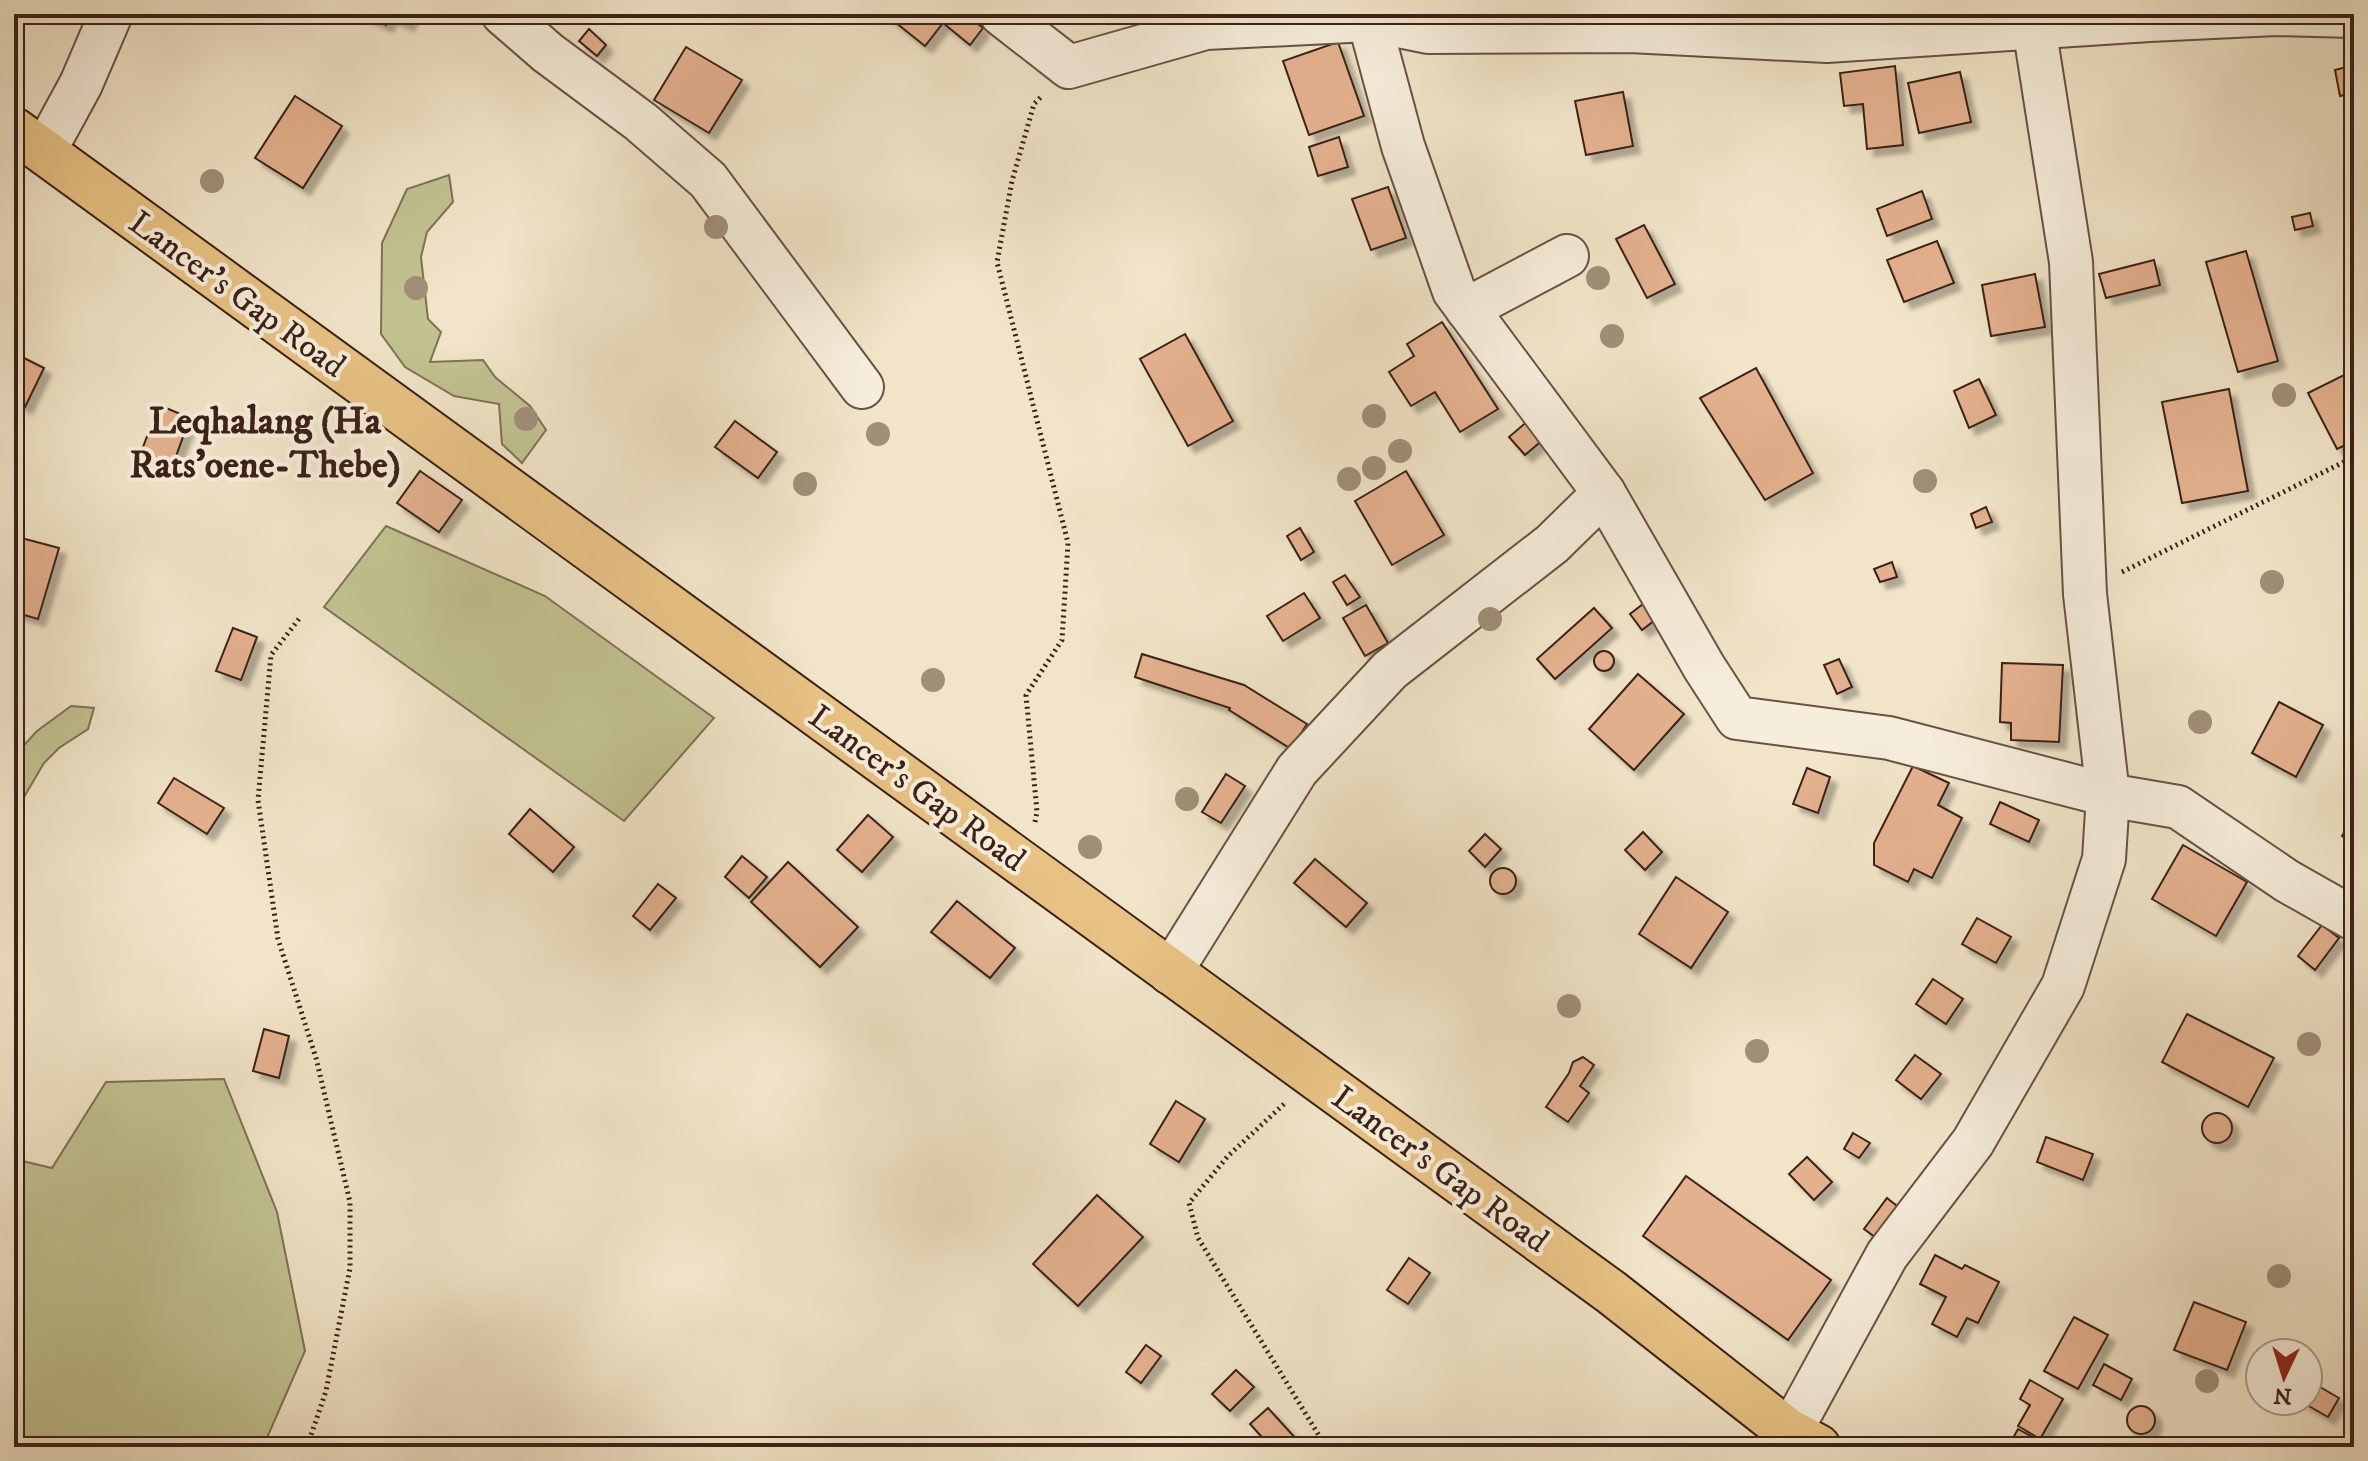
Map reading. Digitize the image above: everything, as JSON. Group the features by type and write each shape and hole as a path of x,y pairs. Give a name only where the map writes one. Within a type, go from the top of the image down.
{"main road":[{"name":"Lancer's Gap Road","path":"29,141 1611,1292 1796,1442"}],"street":[{"path":"29,141 81,84 111,14"},
{"path":"503,14 548,53 641,122 708,180 862,387"},
{"path":"1001,14 1069,67 1206,28 1369,20 1428,32 1824,28 2276,14 2354,16"},
{"path":"1369,20 1403,146 1454,291 1604,493 1704,667 1737,718 1889,738 2108,795 2178,807 2287,881 2354,919"},
{"path":"1796,1442 1887,1255 1973,1142 2063,986 2104,859 2108,795 2085,594 2071,262 2032,20"},
{"path":"1467,309 1567,256"},
{"path":"1170,973 1297,770 1390,670 1552,544 1604,493"}],"path":[{"path":"1026,866 1037,812 1026,695 1062,640 1068,543 997,262 1012,181 1034,104 1069,67"},
{"path":"2085,594 2139,562 2354,457"},
{"path":"299,619 271,655 258,800 278,939 316,1058 350,1202 350,1268 326,1391 307,1447"},
{"path":"1315,1077 1228,1156 1189,1203 1198,1238 1326,1447"}],"green space":[{"path":"449,175 453,202 427,232 421,257 428,319 441,332 430,362 483,360 495,377 530,406 546,430 522,463 502,444 499,404 454,396 405,367 381,334 382,243 407,189"},
{"path":"386,526 545,596 714,718 624,821 324,607"},
{"path":"71,706 94,708 88,729 59,748 44,763 14,814 14,756 37,731"},
{"path":"224,1079 277,1212 305,1351 263,1447 14,1447 14,1159 52,1168 106,1082"}],"building":[{"path":"362,14 412,14 407,24 390,16 386,25"},
{"path":"885,14 966,14 983,28 970,45 943,23 925,46"},
{"path":"589,29 606,45 597,56 579,41"},
{"path":"1338,42 1364,116 1309,135 1283,61"},
{"path":"686,47 742,80 709,133 654,100"},
{"path":"2354,65 2354,93 2340,96 2335,70"},
{"path":"1895,66 1903,145 1867,149 1863,104 1844,106 1840,73"},
{"path":"1960,72 1971,122 1919,133 1908,83"},
{"path":"1623,92 1633,146 1586,155 1575,101"},
{"path":"295,96 342,126 303,188 255,158"},
{"path":"1339,137 1348,167 1318,176 1309,147"},
{"path":"1388,187 1406,238 1371,250 1352,199"},
{"path":"1922,191 1932,219 1887,236 1877,209"},
{"path":"2310,213 2313,226 2295,230 2292,217"},
{"path":"1644,225 1675,284 1647,298 1616,239"},
{"path":"1937,241 1954,283 1904,302 1887,260"},
{"path":"2246,251 2278,361 2238,372 2206,262"},
{"path":"2154,260 2160,285 2106,298 2099,274"},
{"path":"2035,274 2045,327 1991,336 1982,285"},
{"path":"1442,322 1498,409 1460,432 1435,392 1411,406 1389,372 1414,356 1407,344"},
{"path":"1185,334 1233,421 1188,446 1140,359"},
{"path":"14,353 44,368 25,407 14,401"},
{"path":"1756,368 1813,473 1765,500 1700,398"},
{"path":"2354,370 2354,441 2337,449 2308,393"},
{"path":"1979,379 1996,415 1969,428 1954,391"},
{"path":"2229,389 2248,491 2182,503 2162,402"},
{"path":"159,405 190,418 172,467 140,455"},
{"path":"1529,420 1545,438 1525,455 1509,437"},
{"path":"735,421 777,452 758,478 715,447"},
{"path":"420,471 462,500 439,532 397,503"},
{"path":"1406,471 1444,535 1392,565 1355,501"},
{"path":"1986,507 1992,522 1976,528 1971,514"},
{"path":"1300,528 1314,552 1301,560 1287,536"},
{"path":"14,536 59,548 38,619 14,612"},
{"path":"1892,562 1897,577 1880,582 1874,569"},
{"path":"1345,575 1360,597 1347,605 1333,582"},
{"path":"1304,593 1320,618 1283,641 1267,616"},
{"path":"1647,601 1659,617 1642,630 1630,614"},
{"path":"1366,605 1388,643 1365,656 1343,618"},
{"path":"1594,608 1612,628 1555,679 1537,659"},
{"path":"233,628 257,637 241,680 216,671"},
{"path":"1604,651 1611,654 1614,661 1611,668 1604,671 1597,668 1594,661 1597,654"},
{"path":"1142,654 1244,685 1307,724 1291,749 1230,708 1135,677"},
{"path":"1839,659 1852,687 1837,694 1824,665"},
{"path":"2002,663 2063,665 2059,742 2011,740 2011,723 2000,722"},
{"path":"1638,674 1684,714 1634,770 1589,729"},
{"path":"2279,702 2323,725 2296,777 2252,753"},
{"path":"1913,766 1949,783 1938,805 1962,818 1932,878 1914,869 1908,882 1874,865 1874,843"},
{"path":"1807,768 1830,777 1818,813 1793,804"},
{"path":"1226,774 1245,786 1221,823 1202,812"},
{"path":"174,778 224,808 207,834 158,803"},
{"path":"2000,802 2039,820 2029,842 1990,824"},
{"path":"530,809 574,847 553,872 509,834"},
{"path":"868,815 893,837 862,872 837,850"},
{"path":"2354,816 2354,844 2342,836"},
{"path":"1643,832 1662,852 1645,870 1625,850"},
{"path":"1485,834 1501,849 1485,867 1469,851"},
{"path":"2183,845 2247,882 2216,936 2152,899"},
{"path":"742,856 767,877 749,898 725,877"},
{"path":"1315,859 1367,903 1346,927 1294,883"},
{"path":"788,862 858,927 820,967 751,902"},
{"path":"1503,868 1512,872 1516,881 1512,890 1503,894 1494,890 1490,881 1494,872"},
{"path":"1676,877 1728,912 1691,968 1639,934"},
{"path":"658,884 676,898 650,930 633,916"},
{"path":"957,901 1015,948 990,978 931,932"},
{"path":"1977,918 2011,937 1996,963 1962,944"},
{"path":"2322,925 2339,938 2315,970 2298,956"},
{"path":"1933,979 1963,999 1946,1024 1916,1004"},
{"path":"2187,1014 2274,1058 2248,1107 2162,1062"},
{"path":"264,1029 289,1036 279,1078 253,1071"},
{"path":"1915,1055 1941,1074 1921,1099 1896,1080"},
{"path":"1583,1057 1594,1065 1580,1086 1589,1093 1568,1122 1546,1107 1573,1062"},
{"path":"1176,1101 1205,1119 1179,1162 1150,1144"},
{"path":"2217,1113 2228,1117 2232,1128 2228,1139 2217,1143 2206,1139 2202,1128 2206,1117"},
{"path":"1853,1133 1870,1143 1859,1158 1844,1149"},
{"path":"2046,1137 2093,1154 2083,1180 2037,1162"},
{"path":"1807,1157 1832,1182 1814,1200 1789,1174"},
{"path":"1686,1176 1831,1280 1788,1340 1643,1236"},
{"path":"1097,1195 1143,1237 1078,1306 1033,1264"},
{"path":"1887,1198 1902,1210 1879,1240 1864,1229"},
{"path":"1935,1255 1962,1269 1965,1265 1999,1282 1978,1323 1967,1318 1957,1337 1932,1324 1946,1297 1920,1284"},
{"path":"1409,1258 1430,1273 1408,1304 1387,1290"},
{"path":"2194,1302 2246,1322 2227,1370 2174,1350"},
{"path":"2074,1317 2108,1335 2078,1389 2044,1371"},
{"path":"1146,1345 1161,1356 1141,1383 1126,1372"},
{"path":"2104,1364 2132,1379 2121,1400 2093,1385"},
{"path":"1236,1370 1254,1387 1230,1411 1212,1394"},
{"path":"2030,1380 2063,1399 2040,1439 2018,1426 2030,1405 2020,1399"},
{"path":"2324,1389 2339,1398 2328,1417 2324,1415"},
{"path":"2141,1406 2151,1410 2155,1420 2151,1430 2141,1434 2131,1430 2127,1420 2131,1410"},
{"path":"1268,1408 1298,1441 1291,1447 1271,1447 1250,1424"},
{"path":"2018,1429 2036,1439 2032,1447 2008,1447"}],"district":[{"name":"Leqhalang (Ha Rats'oene-Thebe)","path":"265,442"}]}
